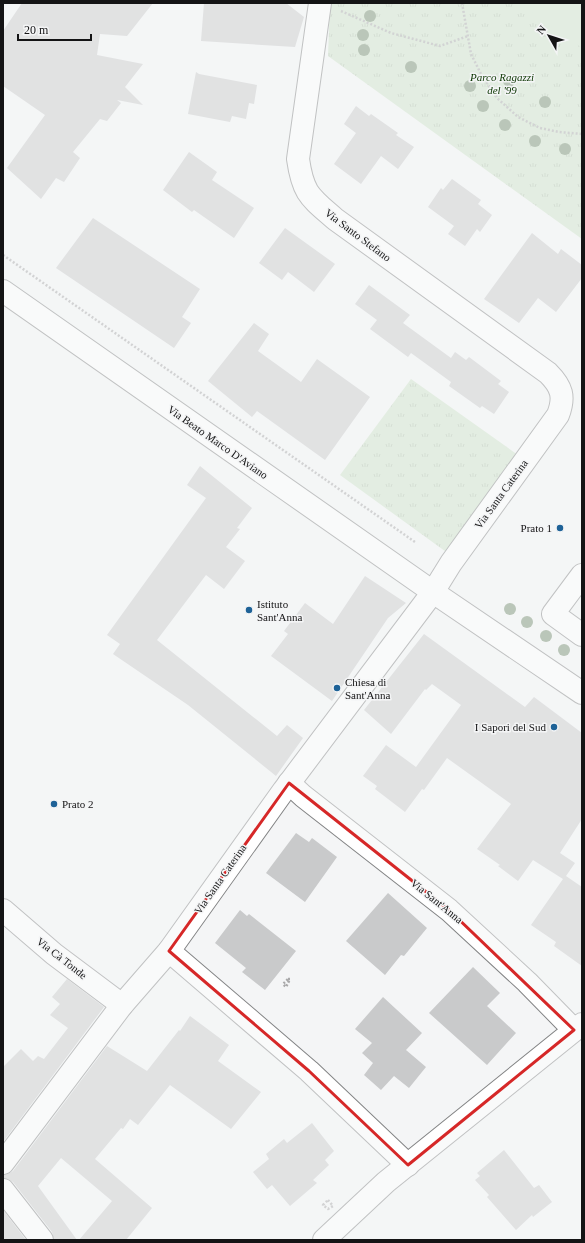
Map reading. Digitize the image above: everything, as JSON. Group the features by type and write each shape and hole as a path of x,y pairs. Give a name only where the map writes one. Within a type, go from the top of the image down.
{"street":[{"name":"Via Santo Stefano","path":"329,6 298,159 304,186 311,198 335,220 548,373 557,382 561,393"},
{"name":"Via Beato Marco D'Aviano","path":"3,291 433,592"},
{"name":"Via Santa Caterina","path":"3,1163 122,1005 170,950 289,784 433,592 451,563 558,415 562,404 561,393"},
{"path":"582,575 553,614 582,635"},
{"path":"433,592 582,693"},
{"name":"Via Sant'Anna","path":"289,784 449,910 578,1027 386,1182 324,1240"},
{"name":"Via Cà Tonde","path":"3,910 54,954 122,1005"},
{"path":"170,950 309,1071 408,1165"},
{"path":"3,1190 42,1240"}],"path":[{"path":"462,3 471,54 481,74 497,98 518,117 540,128 559,132 582,134"},
{"path":"329,6 391,34 440,46 468,36"},
{"path":"3,254 415,542"},
{"path":"16,269 18,265"}],"highlighted area":[{"path":"289,783 449,910 574,1030 408,1165 309,1071 169,951"}],"green space":[{"name":"Parco Ragazzi del '99","path":"330,3 582,3 582,239 328,56"},
{"path":"518,3 582,3 582,48"},
{"path":"411,379 518,455 449,554 340,475"}],"building":[{"path":"22,3 153,3 127,36 100,34 97,55 143,64 125,87 143,105 117,100 121,103 107,121 100,119 73,152 80,158 64,182 56,178 41,199 7,168 45,115 3,86 3,31"},
{"path":"204,3 286,3 304,17 295,47 201,41"},
{"path":"196,72 199,74 257,85 254,104 249,103 246,119 232,116 230,122 188,114"},
{"path":"356,106 369,116 371,114 398,133 396,135 414,147 398,169 381,156 361,184 334,164 356,133 344,124"},
{"path":"189,152 217,172 212,180 254,208 234,238 194,210 192,212 163,190"},
{"path":"452,179 481,200 478,204 492,215 480,232 477,229 465,246 448,234 454,226 428,207 441,188 443,190"},
{"path":"93,218 200,289 182,317 191,323 174,348 56,268"},
{"path":"285,228 335,264 314,292 288,272 282,280 259,263"},
{"path":"532,233 558,254 561,249 582,265 582,278 556,312 538,298 519,323 484,299"},
{"path":"369,285 410,315 403,323 451,358 455,352 466,360 469,357 501,381 498,384 509,392 494,414 482,406 480,408 449,386 451,382 411,353 408,357 370,329 377,320 355,304"},
{"path":"254,323 269,334 258,351 301,382 317,359 370,397 325,460 257,411 252,417 208,381"},
{"path":"200,466 252,508 237,528 240,529 226,547 245,561 224,589 206,575 157,640 277,736 287,725 303,738 276,776 188,705 113,654 120,644 107,635 206,498 187,485"},
{"path":"365,576 406,603 388,618 332,701 271,656 288,634 284,631 305,603 333,624"},
{"path":"424,634 525,707 534,697 582,733 582,819 560,853 575,863 566,876 582,887 582,966 554,946 556,942 531,925 563,879 533,860 518,881 498,866 500,865 477,849 511,804 447,758 424,790 422,789 405,812 375,789 377,786 363,776 386,745 416,767 461,705 432,684 426,690 425,689 391,734 364,710"},
{"path":"296,833 309,842 312,838 337,857 305,902 266,873"},
{"path":"388,893 427,928 404,956 401,955 385,975 346,941"},
{"path":"240,910 247,916 249,914 296,951 265,990 242,972 246,968 215,943"},
{"path":"473,967 500,993 487,1006 516,1033 487,1065 429,1013"},
{"path":"67,979 104,1007 3,1142 3,1067 21,1049 33,1061 38,1056 44,1059 68,1028 50,1015 60,1004 52,997"},
{"path":"383,997 422,1033 406,1050 426,1067 409,1088 394,1076 381,1090 364,1075 373,1063 362,1053 372,1043 355,1029"},
{"path":"190,1016 229,1045 218,1061 261,1092 231,1129 170,1085 138,1125 130,1119 123,1129 121,1128 95,1159 152,1208 126,1240 79,1240 112,1201 61,1158 38,1186 77,1240 54,1240 52,1232 13,1182 3,1178 3,1175 13,1171 107,1046 147,1071 179,1030 180,1031"},
{"path":"312,1123 334,1151 325,1160 329,1165 313,1180 317,1183 290,1206 272,1185 267,1189 253,1172 269,1159 266,1154 284,1139 287,1143"},
{"path":"504,1150 534,1188 539,1185 552,1202 533,1217 532,1215 516,1230 487,1197 489,1195 475,1180 480,1176 477,1173"},
{"path":"3,1210 26,1240 3,1240"}],"place":[{"name":"Prato 1","path":"560,528"},
{"name":"Istituto Sant'Anna","path":"249,610"},
{"name":"Chiesa di Sant'Anna","path":"337,688"},
{"name":"I Sapori del Sud","path":"554,727"},
{"name":"Prato 2","path":"54,804"}]}
